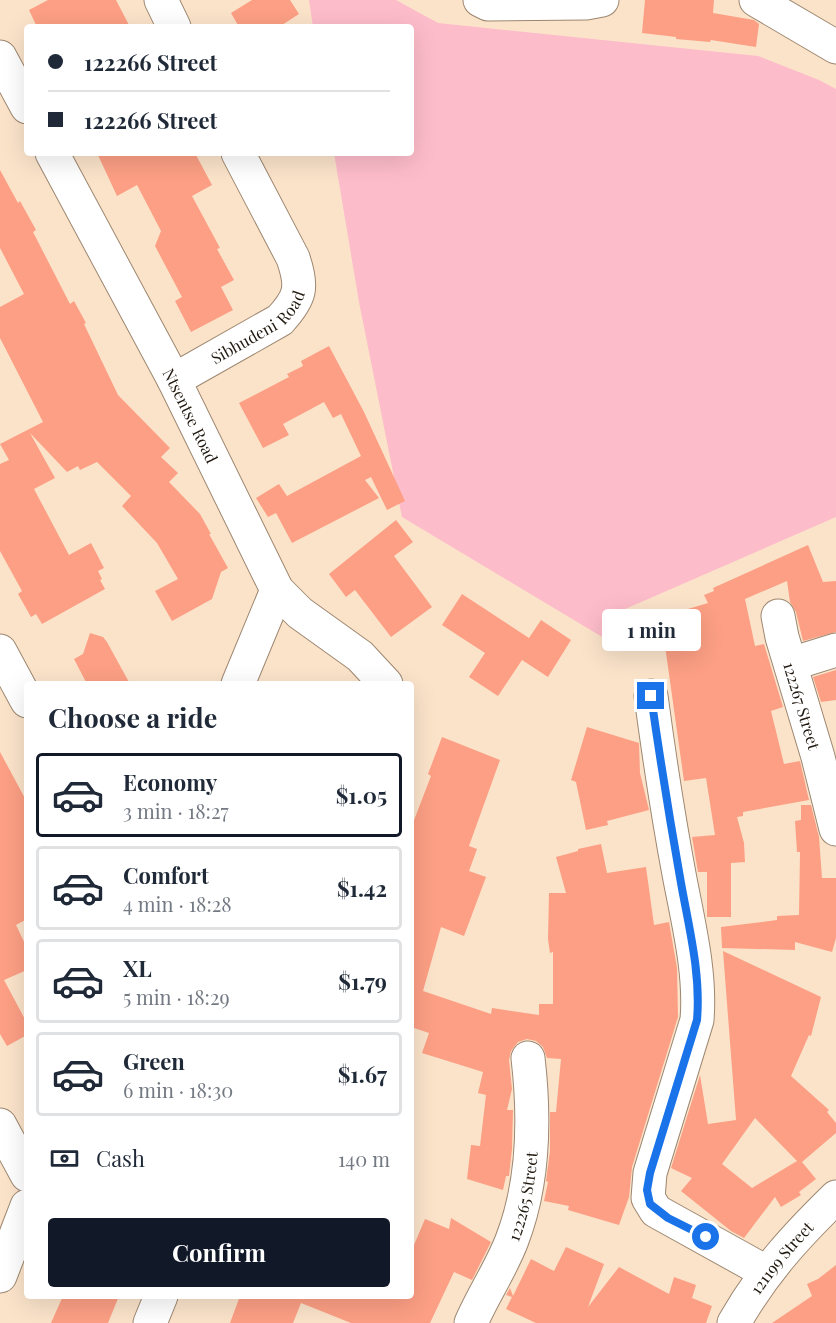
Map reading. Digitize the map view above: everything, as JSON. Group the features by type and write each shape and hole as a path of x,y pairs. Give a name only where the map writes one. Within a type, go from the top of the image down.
{"street":[{"path":"160,0 172,24"},
{"path":"480,0 488,3 586,3 602,0"},
{"path":"756,0 836,47"},
{"path":"0,57 24,101"},
{"name":"Ntsentse Road","path":"54,156 174,380 277,590 300,613 360,656 383,681"},
{"name":"Sibhudeni Road","path":"174,380 280,320 291,308 300,286 293,258 240,156"},
{"path":"239,681 277,590"},
{"name":"122267 Street","path":"778,616 791,664 827,754 836,829"},
{"path":"791,664 836,650"},
{"path":"0,651 24,695"},
{"path":"651,696 663,783 694,954 699,1000 697,1020 650,1173 648,1198 650,1204 662,1215 706,1237 766,1272"},
{"name":"122265 Street","path":"471,1323 511,1242 525,1196 532,1139 528,1058"},
{"path":"0,1125 24,1169"},
{"name":"121199 Street","path":"734,1323 766,1272 803,1229 836,1197"},
{"path":"0,1276 24,1214"},
{"path":"150,1323 160,1299"}],"shaded area":[{"path":"309,0 396,0 438,23 758,56 836,89 836,517 616,613 609,641 402,517 359,302 335,156 414,156 414,24 313,24"}],"building":[{"path":"48,0 116,0 128,24 36,24 29,10"},
{"path":"252,0 290,0 299,14 284,24 237,24 231,13"},
{"path":"645,0 714,0 713,13 754,20 759,24 756,47 711,40 710,42 676,39 676,37 642,33"},
{"path":"98,156 197,156 212,185 192,196 234,280 221,287 233,310 191,332 175,301 182,297 155,246 161,231 137,185 117,196"},
{"path":"0,170 36,230 33,232 70,304 74,301 86,323 84,324 118,395 170,448 161,457 178,473 169,482 200,514 228,568 221,572 212,599 172,621 155,591 178,579 157,543 122,506 131,496 97,462 80,470 78,466 67,472 30,433 55,478 34,489 69,555 91,543 104,568 98,571 105,589 42,624 36,614 31,617 18,594 22,591 0,551 0,464 9,460 0,444 43,422 0,338 0,307 24,294 0,248"},
{"path":"329,346 364,412 405,501 387,510 371,477 365,480 379,498 292,543 276,513 268,517 256,498 279,484 287,496 361,456 341,414 333,418 324,402 283,424 289,435 263,448 239,403 289,377 287,374 303,366 301,361"},
{"path":"396,520 413,542 394,556 432,607 391,637 355,590 346,597 329,574"},
{"path":"808,545 823,582 836,581 836,632 803,641 796,612 790,602 787,581 745,599 755,646 764,644 783,707 771,711 784,764 800,761 809,800 743,812 743,816 737,817 744,843 745,862 731,863 731,917 707,917 707,872 698,872 692,837 715,835 706,778 684,781 661,617 708,603 704,595 714,591 713,588"},
{"path":"462,594 529,638 541,620 571,640 548,677 522,660 498,696 469,677 485,653 442,625"},
{"path":"90,633 103,637 128,681 85,681 74,659 83,654"},
{"path":"836,670 836,700 821,702 813,677"},
{"path":"587,727 639,743 640,773 649,810 607,821 608,825 586,830 576,782 571,780"},
{"path":"442,737 500,760 469,846 477,849 469,871 486,877 464,936 441,927 423,991 491,1014 492,1008 539,1015 539,1004 553,1004 553,952 550,953 548,939 549,893 566,893 556,857 601,844 607,873 646,867 654,925 669,922 677,968 678,1017 632,1167 629,1197 619,1225 568,1210 569,1206 544,1201 548,1182 546,1181 550,1151 550,1112 556,1112 561,1059 547,1058 543,1047 536,1041 527,1039 518,1042 511,1051 509,1060 512,1089 507,1110 513,1110 512,1149 509,1176 506,1176 503,1190 467,1179 471,1145 480,1146 486,1095 478,1093 483,1072 422,1053 429,1033 414,1028 414,820 431,776 428,774"},
{"path":"0,752 24,796 24,921 16,925 24,942 24,971 4,980 24,1017 24,1037 7,1046 0,1034"},
{"path":"801,805 811,805 819,837 822,878 836,878 836,938 832,952 795,942 795,950 722,948 721,927 777,920 777,916 799,915 800,852 797,852 795,821 801,820"},
{"path":"723,951 821,997 811,1036 809,1035 791,1076 829,1110 827,1112 836,1123 836,1133 802,1162 816,1179 799,1192 801,1195 781,1207 775,1197 744,1238 731,1231 681,1191 692,1178 671,1168 700,1075 708,1124 736,1120","holes":["755,1118 797,1161 752,1188 722,1164"]},
{"path":"451,1218 491,1242 472,1280 454,1272 430,1323 351,1323 301,1303 293,1323 230,1323 239,1299 414,1299 414,1245 425,1219 449,1229"},
{"path":"566,1247 604,1264 588,1307 619,1267 669,1294 674,1277 696,1285 692,1298 712,1306 706,1323 536,1323 506,1309 512,1297 506,1295 510,1288 513,1296 531,1259 554,1271"},
{"path":"836,1265 836,1323 772,1323 812,1296 807,1284 818,1279"},
{"path":"62,1299 118,1299 108,1323 51,1323"}],"route":[{"path":"651,696 663,783 694,954 699,1000 697,1020 650,1173 647,1190 650,1204 656,1211 706,1237"}]}
